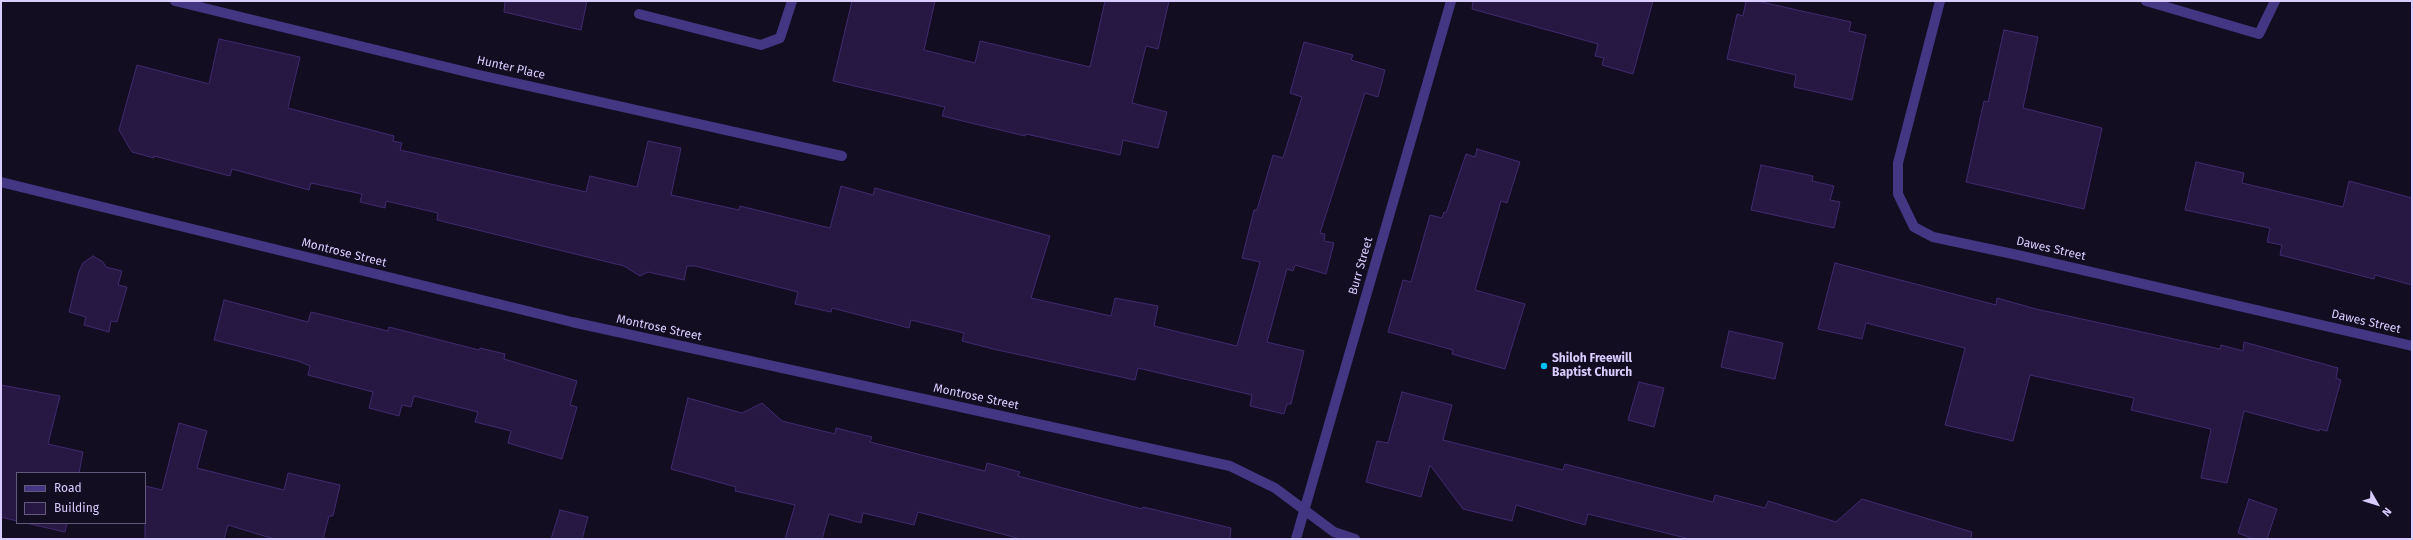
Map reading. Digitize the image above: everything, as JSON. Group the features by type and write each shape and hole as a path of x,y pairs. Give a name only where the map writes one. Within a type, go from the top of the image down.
{"street":[{"name":"Hunter Place","path":"175,1 475,74 842,156"},
{"path":"639,14 761,45 780,38 792,1"},
{"name":"Burr Street","path":"1296,539 1451,1"},
{"name":"Dawes Street","path":"1940,1 1898,163 1898,194 1914,227 1933,237 2014,254 2412,346"},
{"path":"2146,1 2259,34 2274,1"},
{"name":"Montrose Street","path":"1,182 572,322 1230,466 1275,488 1334,532 1355,539"}],"building":[{"path":"505,1 587,1 581,30 504,12"},
{"path":"852,1 935,1 924,50 975,63 980,41 1090,67 1105,1 1169,1 1158,49 1146,46 1132,103 1167,112 1158,148 1123,140 1120,155 1026,134 1025,136 942,116 945,107 833,81"},
{"path":"1473,1 1653,1 1633,74 1602,65 1604,58 1595,56 1598,44 1472,9"},
{"path":"1746,1 1757,1 1851,22 1849,31 1866,35 1852,100 1794,87 1796,75 1727,59 1737,14 1743,16"},
{"path":"2004,30 2038,37 2023,108 2102,128 2084,209 1966,182 1984,101 1988,102"},
{"path":"219,39 300,57 288,108 394,136 393,141 402,143 400,150 586,192 590,176 637,187 648,141 681,148 671,195 739,210 740,206 830,228 841,186 873,195 875,188 1050,236 1031,298 1111,316 1115,298 1158,306 1154,326 1237,346 1260,262 1242,258 1254,210 1257,210 1273,155 1283,158 1302,97 1290,93 1304,42 1353,55 1351,60 1385,70 1378,97 1365,93 1320,233 1325,234 1324,241 1334,243 1326,274 1295,265 1293,271 1287,269 1267,342 1304,351 1291,404 1287,404 1284,414 1250,406 1252,395 1138,368 1135,380 962,341 964,333 911,320 909,328 832,308 831,312 795,304 798,292 695,266 687,266 684,280 648,272 640,276 624,266 437,220 438,213 386,201 385,208 360,202 362,194 311,183 309,190 232,169 230,176 154,156 154,158 132,152 119,130 137,65 209,84"},
{"path":"1477,149 1520,162 1507,203 1501,201 1475,290 1525,304 1505,369 1452,354 1453,350 1388,332 1403,280 1411,282 1430,215 1442,218 1444,212 1446,213 1466,154 1475,157"},
{"path":"2196,162 2244,173 2242,183 2343,207 2349,181 2412,198 2412,285 2375,275 2374,279 2280,255 2282,245 2267,242 2270,228 2185,210"},
{"path":"1761,165 1813,176 1812,181 1834,186 1830,200 1840,202 1834,228 1751,210"},
{"path":"93,256 103,262 106,267 122,271 118,285 127,287 117,322 111,321 109,332 84,325 86,317 69,312 79,271 83,263"},
{"path":"1835,263 1996,305 1997,298 2036,309 2220,349 2221,345 2243,351 2244,342 2338,368 2336,378 2341,380 2327,431 2319,429 2319,431 2244,411 2227,483 2201,478 2211,429 2131,410 2134,398 2030,375 2013,441 1945,425 1965,348 1866,323 1862,339 1818,329"},
{"path":"224,300 308,322 311,312 388,331 389,327 479,350 480,348 505,354 504,359 577,381 570,405 577,407 562,459 508,443 511,431 475,422 478,412 414,396 411,407 402,405 399,416 369,408 373,392 308,375 310,366 298,361 214,340"},
{"path":"1729,331 1783,343 1775,379 1721,367"},
{"path":"1639,382 1664,388 1654,427 1628,420"},
{"path":"1,385 60,396 48,444 83,452 79,472 16,472 16,521 1,517"},
{"path":"1402,392 1452,405 1443,440 1563,470 1565,464 1713,502 1715,495 1765,508 1768,501 1836,522 1862,499 1972,532 1971,539 1690,539 1588,514 1585,525 1516,505 1512,521 1463,509 1430,465 1421,497 1366,482 1377,441 1388,443"},
{"path":"688,398 742,413 762,403 782,421 835,434 836,428 872,437 870,442 985,471 987,463 1020,472 1018,476 1142,509 1143,507 1231,528 1230,539 1021,539 918,512 914,525 863,513 861,523 829,514 822,539 785,539 795,505 735,491 736,487 671,469"},
{"path":"179,423 207,431 197,468 284,490 288,473 340,485 333,516 329,516 323,539 274,539 228,525 224,539 145,539 146,486 162,490"},
{"path":"2249,499 2277,509 2267,539 2254,539 2238,533"},
{"path":"560,510 588,517 582,539 551,539"},
{"path":"30,524 67,524 65,532"}],"place":[{"name":"Shiloh Freewill Baptist Church","path":"1544,366"}]}
